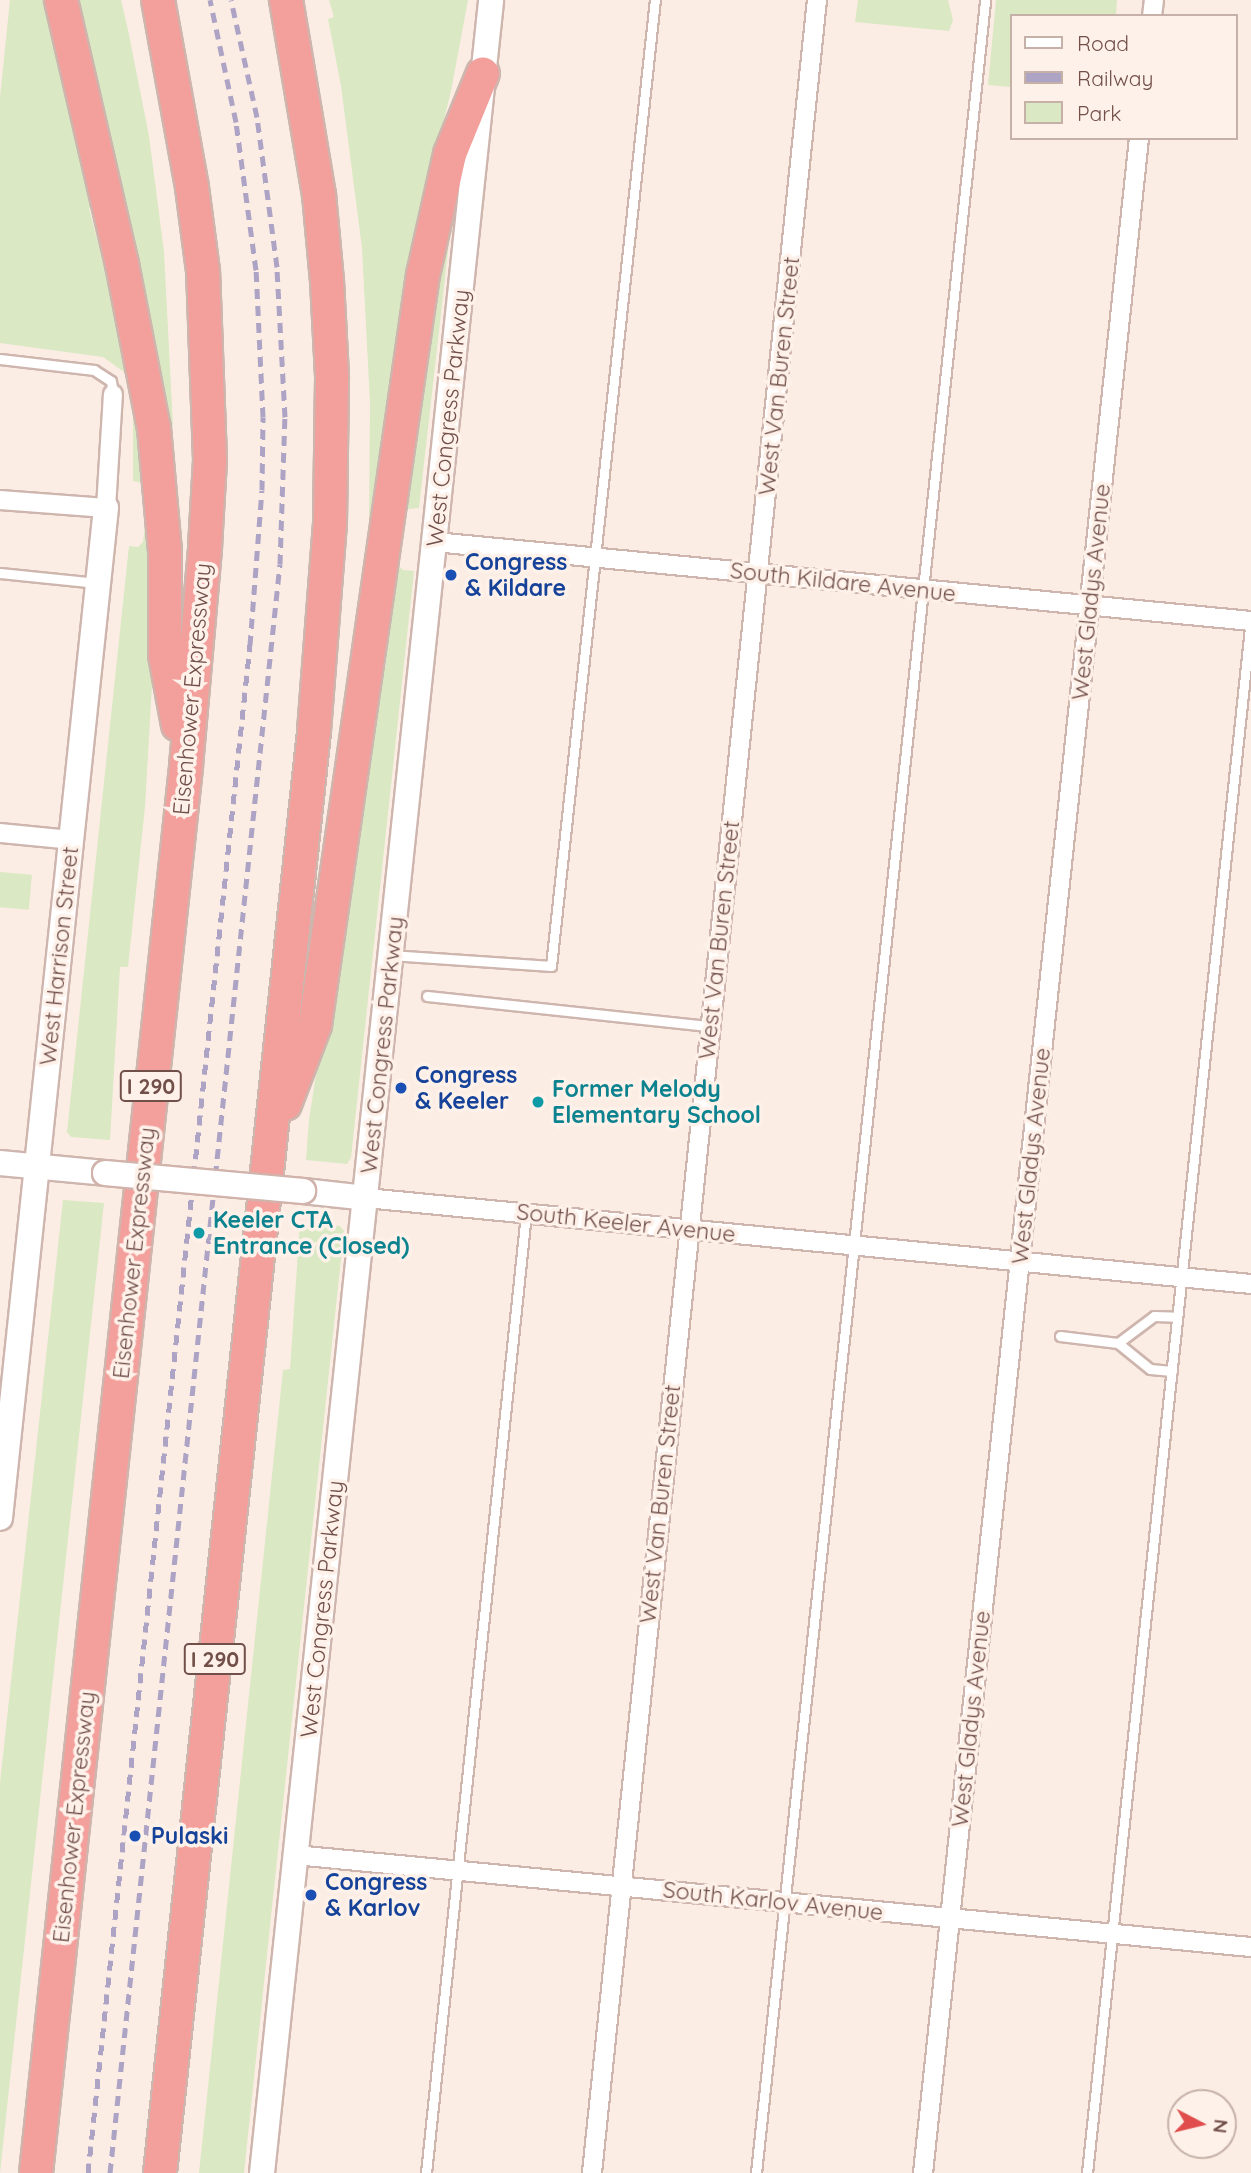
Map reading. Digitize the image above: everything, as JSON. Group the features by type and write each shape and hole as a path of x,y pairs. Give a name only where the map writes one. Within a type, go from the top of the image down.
{"highway":[{"path":"61,0 122,264 154,428 165,552 165,655 186,766"},
{"name":"Eisenhower Expressway","path":"36,2173 186,766 210,460 203,271 192,187 158,0"},
{"name":"I 290","path":"160,2173 314,732 332,489 332,376 320,207 286,0"},
{"path":"270,1144 314,1025 423,275 450,154 483,73"}],"street":[{"name":"West Congress Parkway","path":"262,2173 491,0"},
{"name":"West Van Buren Street","path":"592,2173 817,0"},
{"name":"West Gladys Avenue","path":"923,2173 1139,140"},
{"name":"West Harrison Street","path":"1,1502 106,508 113,394"},
{"path":"0,500 106,508"},
{"name":"South Kildare Avenue","path":"435,542 1251,620"},
{"path":"0,833 72,840"},
{"name":"South Keeler Avenue","path":"0,1164 1251,1284"},
{"name":"South Karlov Avenue","path":"296,1854 1251,1947"}],"lane":[{"path":"391,955 551,966 655,0"},
{"path":"756,2173 985,0"},
{"path":"0,359 94,370 111,381 113,394"},
{"path":"0,573 98,583"},
{"path":"1087,2173 1251,620"},
{"path":"427,996 710,1026"},
{"path":"426,2173 526,1213"},
{"path":"1118,1343 1154,1316 1177,1317"},
{"path":"1060,1336 1118,1343 1150,1369 1172,1371"}],"green space":[{"path":"10,0 43,0 97,205 89,208 129,366 148,485 153,540 152,685 145,807 128,967 120,967 110,1140 71,1137 67,1132 129,546 138,547 143,542 147,507 144,483 133,481 133,398 124,372 103,357 0,343 0,97"},
{"path":"78,0 121,0 128,30 149,136 164,252 173,426 163,426"},
{"path":"329,0 468,0 451,91 424,202 378,529 369,528 370,403 362,248 341,86 328,19 334,17"},
{"path":"858,0 948,0 953,20 949,31 855,22"},
{"path":"996,0 1117,0 1116,14 1010,14 1010,87 988,85"},
{"path":"452,216 419,508 407,509 402,531 397,531 429,298"},
{"path":"397,564 403,570 414,571 351,1158 347,1164 306,1160 309,1120 378,670 385,669"},
{"path":"0,872 32,875 29,910 0,907"},
{"path":"63,1200 104,1203 0,2173 0,1783"},
{"path":"300,1222 340,1226 344,1231 244,2173 199,2173 283,1370 290,1369"}],"railway":[{"path":"88,2173 250,645 262,490 263,417 256,270 236,122 210,0"},
{"path":"110,2173 280,564 285,417 277,267 257,117 231,0"}],"place":[{"name":"Congress & Kildare","path":"451,575"},
{"name":"Congress & Keeler","path":"401,1088"},
{"name":"Former Melody Elementary School","path":"538,1102"},
{"name":"Keeler CTA Entrance (Closed)","path":"199,1233"},
{"name":"Pulaski","path":"135,1836"},
{"name":"Congress & Karlov","path":"311,1895"}]}
